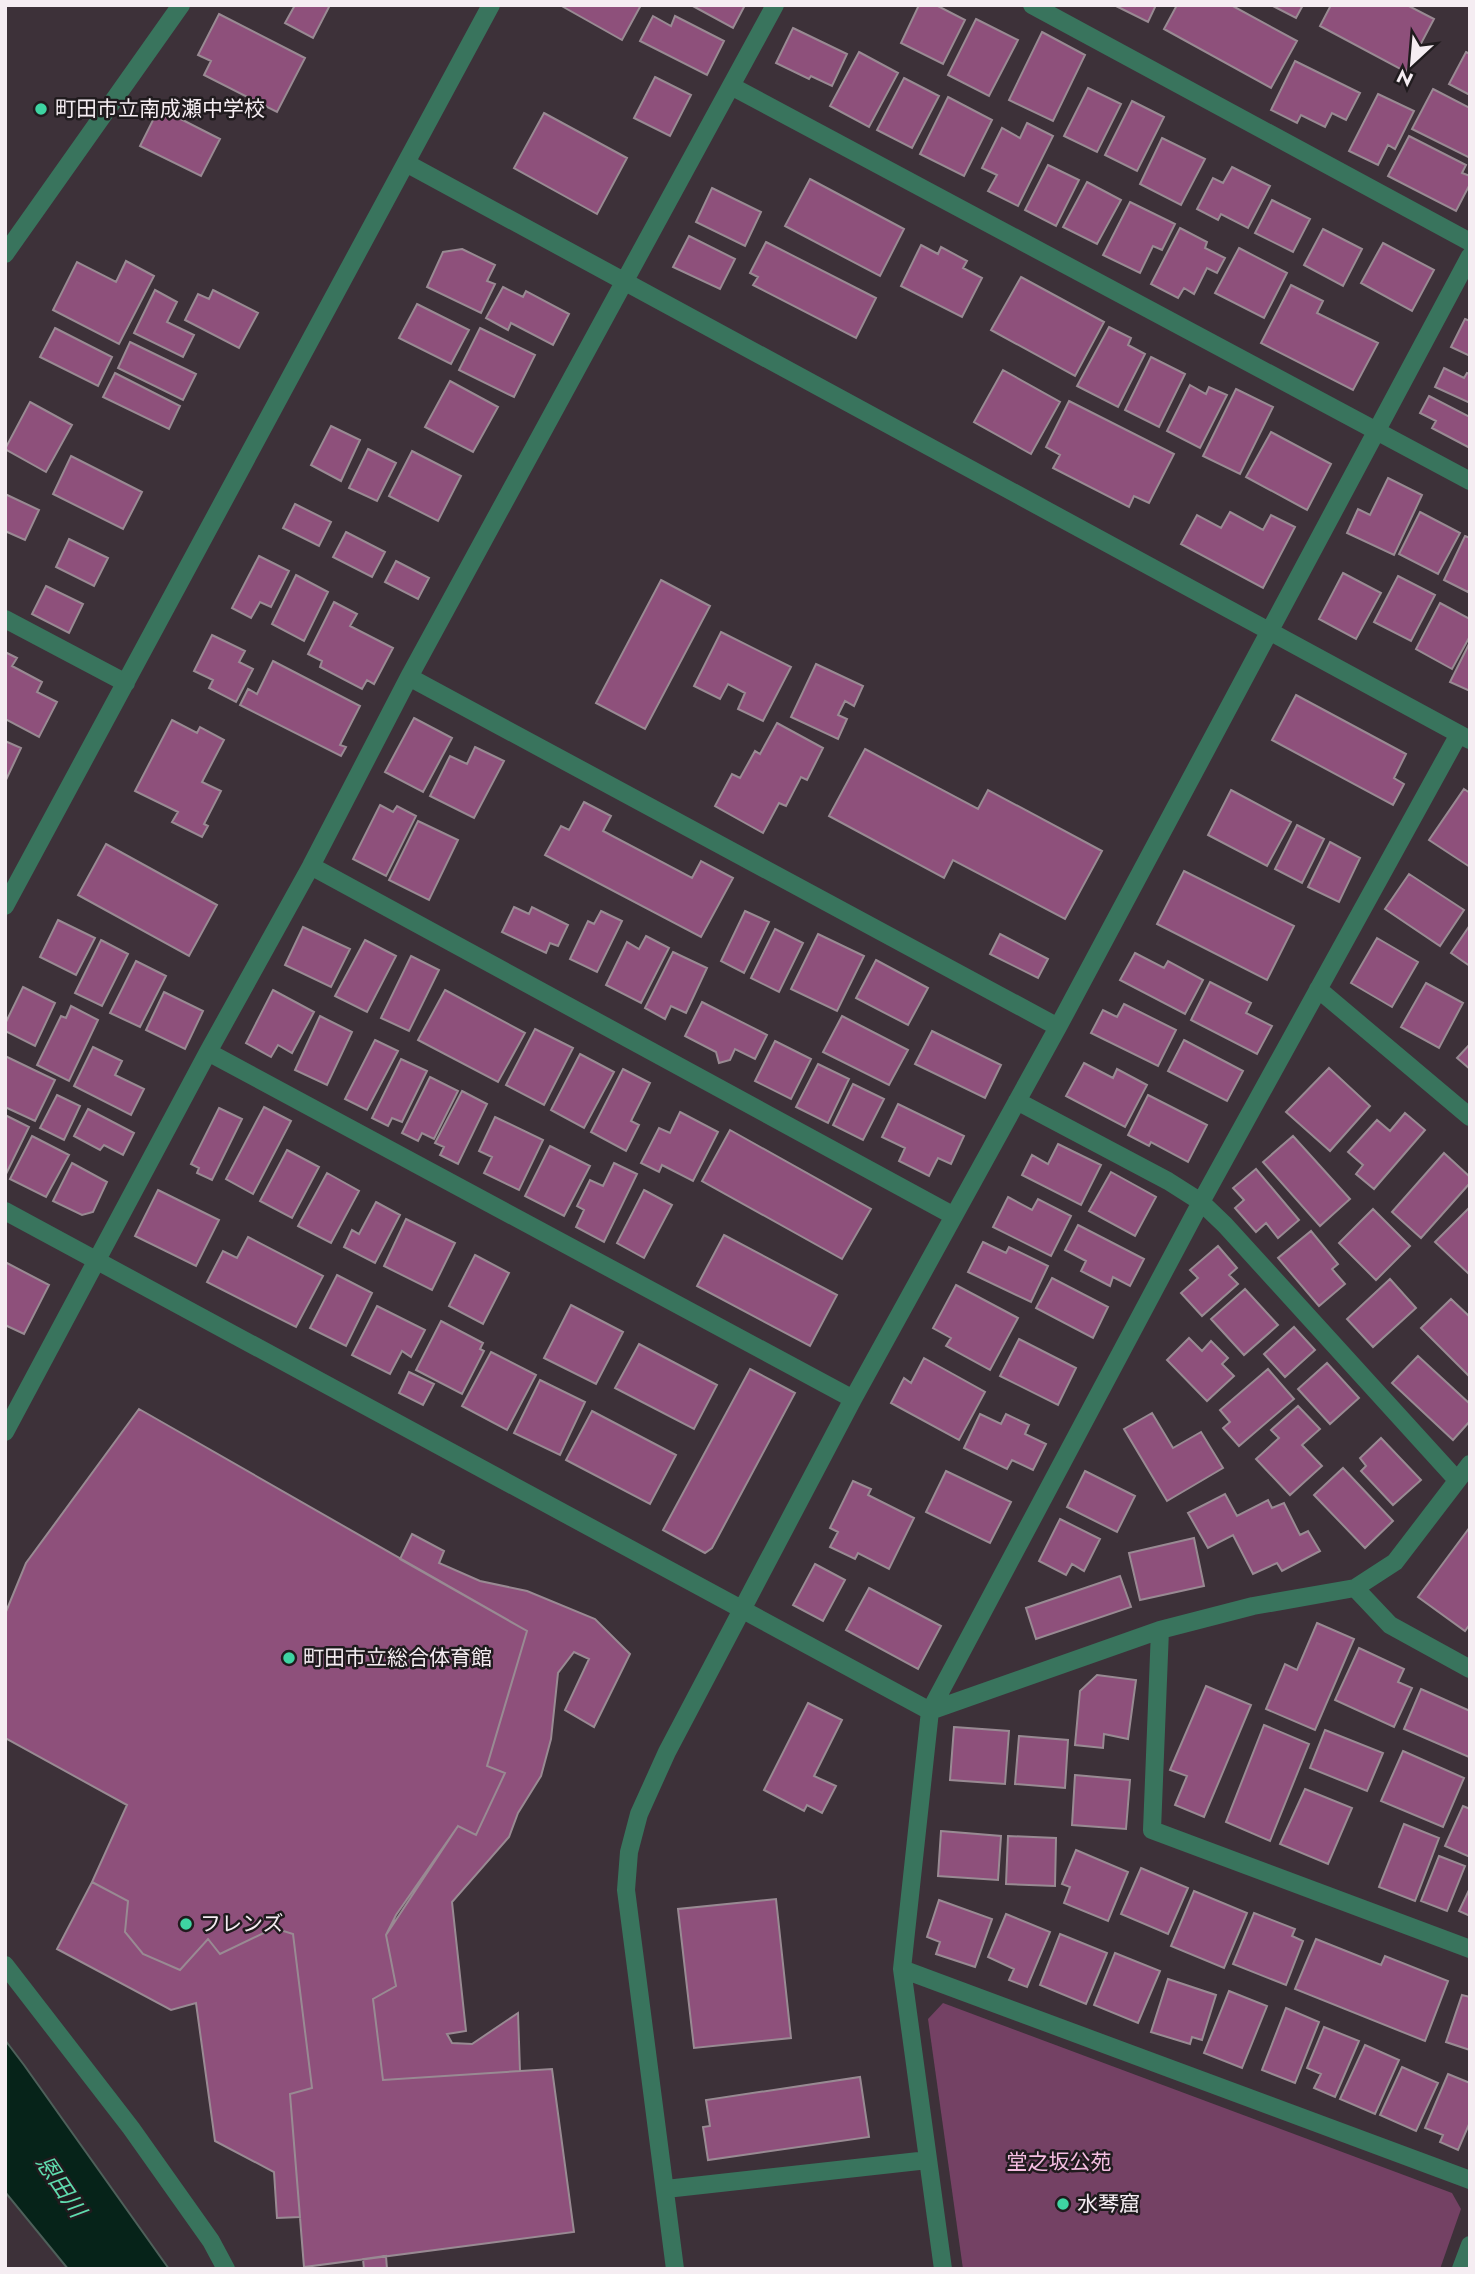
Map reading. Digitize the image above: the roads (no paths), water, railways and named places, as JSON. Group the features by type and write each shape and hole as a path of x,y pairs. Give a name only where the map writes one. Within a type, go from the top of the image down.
{"street":[{"path":"5,254 181,5"},
{"path":"5,906 491,5"},
{"path":"5,1432 208,1052 311,866 409,677 623,281 733,87 775,5"},
{"path":"1032,5 1470,242"},
{"path":"733,87 1470,481"},
{"path":"405,163 1464,737 1318,989 1201,1202 930,1711 902,1969 943,2269"},
{"path":"675,2269 626,1890 629,1852 639,1814 667,1752 853,1399 1058,1027 1470,256"},
{"path":"5,619 126,682"},
{"path":"409,677 1058,1027"},
{"path":"311,866 954,1216"},
{"path":"1318,989 1470,1117"},
{"path":"208,1052 853,1399"},
{"path":"1017,1101 1168,1181 1201,1202 1457,1480"},
{"path":"5,1211 930,1711 1160,1630 1253,1606 1355,1588 1395,1562 1470,1464"},
{"path":"1355,1588 1390,1625 1470,1669"},
{"path":"1160,1630 1152,1830 1470,1949"},
{"path":"5,1965 131,2129 211,2242 226,2269"},
{"path":"902,1969 1470,2180"},
{"path":"666,2189 928,2160"},
{"path":"1461,2269 1470,2245"}],"water":[{"name":"恩田川","path":"5,2040 169,2269 68,2269 5,2192"}],"place":[{"name":"町田市立南成瀬中学校","path":"41,109"},
{"name":"町田市立総合体育館","path":"289,1658"},
{"name":"フレンズ","path":"186,1924"},
{"name":"水琴窟","path":"1063,2204"}],"park label":[{"name":"堂之坂公苑","path":"1059,2162"}]}
